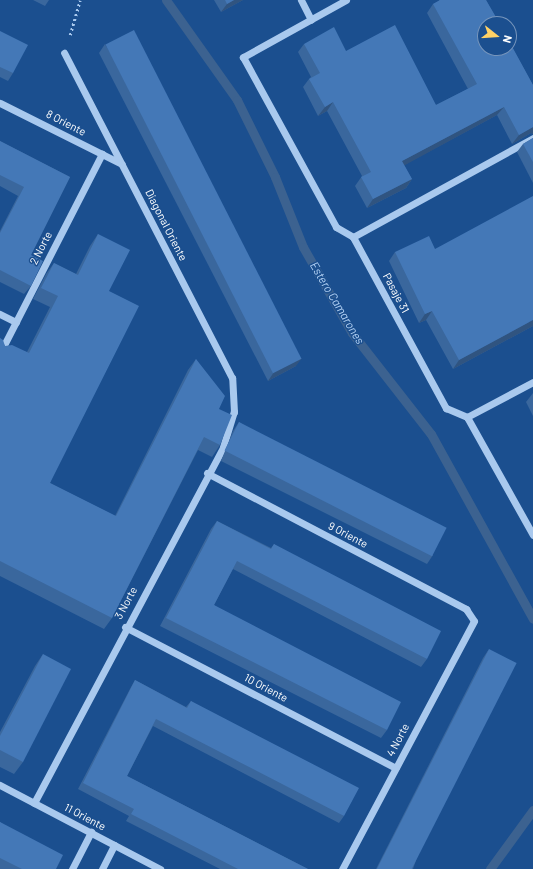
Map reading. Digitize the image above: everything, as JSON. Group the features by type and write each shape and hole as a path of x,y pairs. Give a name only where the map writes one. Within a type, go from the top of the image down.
{"street":[{"path":"301,0 311,20"},
{"path":"346,0 243,57 336,227 354,237 533,138"},
{"name":"Diagonal Oriente","path":"64,53 232,378 234,412"},
{"name":"8 Oriente","path":"0,103 122,164"},
{"name":"2 Norte","path":"0,353 102,154"},
{"name":"Pasaje 31","path":"354,237 446,408 467,417"},
{"path":"0,314 16,322"},
{"path":"533,382 467,417 533,536"},
{"name":"3 Norte","path":"34,803 206,473 222,447 234,412"},
{"name":"9 Oriente","path":"206,473 466,609 474,621"},
{"name":"4 Norte","path":"342,869 474,621"},
{"name":"10 Oriente","path":"126,627 396,768"},
{"name":"11 Oriente","path":"0,785 160,869"},
{"path":"72,869 91,832"},
{"path":"102,869 114,845"}],"path":[{"path":"64,53 80,0"}],"building":[{"path":"225,0 234,0 227,4"},
{"path":"440,0 486,0 495,16 477,16 477,56 517,56 533,85 533,127 519,135 504,107 402,161 412,179 373,199 361,177 371,172 333,102 325,107 309,79 320,73 304,44 334,27 346,51 395,25 436,105 477,84 433,4"},
{"path":"134,30 302,359 273,373 105,45"},
{"path":"0,31 28,45 13,73 0,67"},
{"path":"533,138 533,162 523,144"},
{"path":"0,141 70,177 31,255 43,261 31,286 0,270 0,233 24,187 0,175"},
{"path":"533,196 533,320 459,360 432,311 425,314 395,252 429,236 435,249"},
{"path":"98,234 130,250 109,291 139,306 50,483 116,516 196,359 225,396 219,409 232,415 220,445 204,437 112,618 0,561 0,338 3,340 5,346 12,345 29,353 58,296 41,288 54,263 78,275"},
{"path":"239,422 447,528 432,556 224,451"},
{"path":"217,521 271,549 274,544 441,631 427,659 237,561 214,605 401,702 387,730 166,618"},
{"path":"489,649 517,663 412,869 377,869"},
{"path":"43,654 71,669 23,762 0,750 0,736"},
{"path":"135,680 187,708 191,701 359,788 344,816 156,719 127,776 308,869 238,869 131,814 134,809 83,783"},
{"path":"0,822 63,855 56,869 22,869 0,858"}],"waterway":[{"name":"Estero Camarones","path":"166,0 237,100 275,177 303,247 352,333 431,434 533,619"},
{"name":"Estero Camarones","path":"490,869 533,810"}]}
